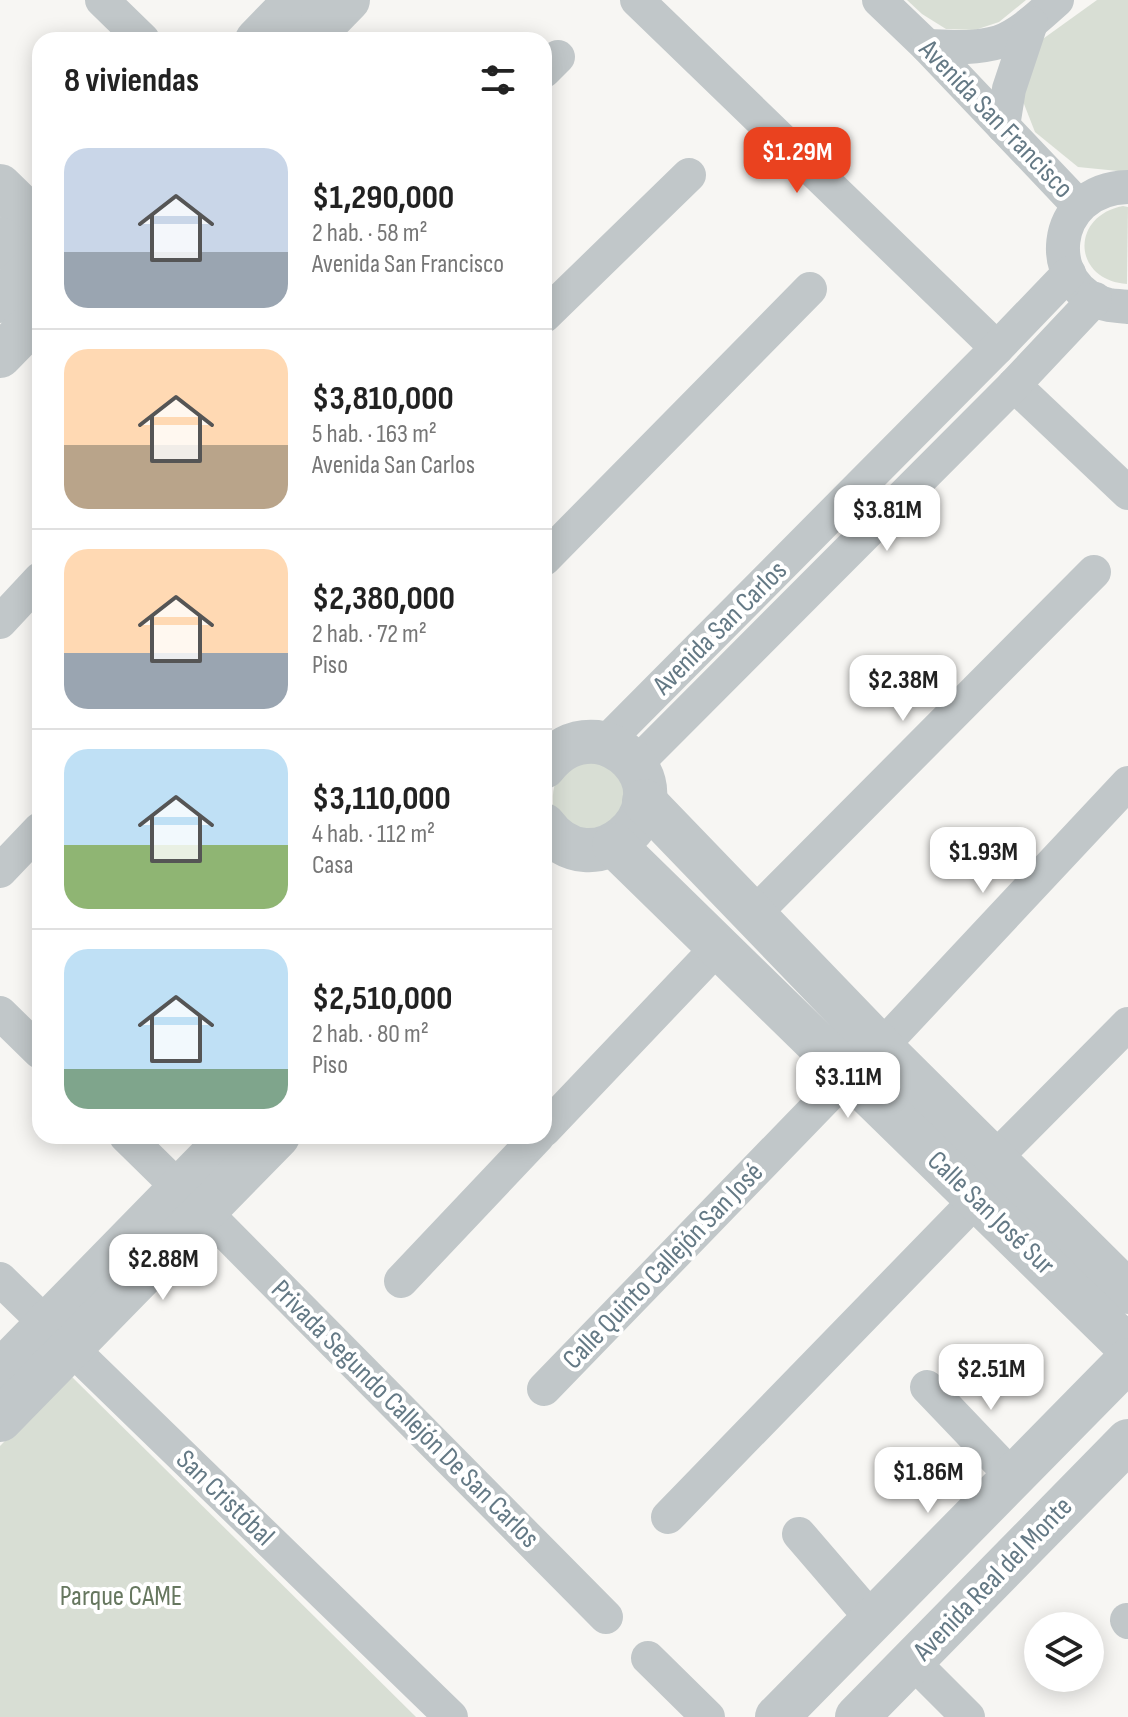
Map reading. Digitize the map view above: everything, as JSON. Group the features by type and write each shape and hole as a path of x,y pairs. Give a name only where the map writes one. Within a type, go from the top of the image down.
{"street":[{"path":"102,0 135,32"},
{"path":"265,32 296,0"},
{"path":"317,32 348,0"},
{"path":"637,0 997,348"},
{"name":"Avenida San Francisco","path":"879,0 1079,206"},
{"path":"927,46 967,47 999,41 1031,23 1057,0"},
{"path":"1003,126 1009,89 1031,23"},
{"path":"552,308 689,175"},
{"path":"0,186 32,217"},
{"path":"1128,187 1111,187 1094,194 1079,206 1067,223 1063,243 1069,273 1089,297 1108,305 1128,307"},
{"path":"0,239 32,266"},
{"name":"Avenida San Carlos","path":"590,757 1069,273"},
{"path":"0,301 32,274"},
{"path":"552,551 810,289"},
{"name":"Avenida San Carlos","path":"590,757 1014,385 1095,299"},
{"path":"0,356 32,323"},
{"path":"1014,385 1128,493"},
{"path":"753,915 1094,572"},
{"path":"0,622 32,588"},
{"path":"552,845 598,850 614,845 628,835 639,819 590,757"},
{"name":"Calle San José Sur","path":"590,757 753,915 977,1199 1128,1347"},
{"name":"Calle Quinto Callejón San José","path":"544,1389 865,1060 1128,783"},
{"path":"0,871 32,837"},
{"name":"Calle San José Sur","path":"614,845 719,946 994,1159 1128,1292"},
{"path":"552,1122 719,946"},
{"path":"0,1013 32,1044"},
{"path":"994,1159 1128,1024"},
{"name":"Privada Segundo Callejón De San Carlos","path":"134,1144 606,1617"},
{"path":"192,1200 226,1144"},
{"path":"0,1420 58,1336 192,1200 267,1144"},
{"path":"401,1281 530,1144"},
{"path":"668,1517 977,1199"},
{"name":"San Cristóbal","path":"0,1279 451,1717"},
{"path":"0,1372 58,1336"},
{"name":"Avenida Real del Monte","path":"777,1717 1128,1360"},
{"path":"927,1387 1013,1477"},
{"name":"Avenida Real del Monte","path":"857,1717 1128,1441"},
{"path":"799,1534 873,1620"},
{"path":"648,1658 708,1717"},
{"path":"912,1661 968,1717"}],"green space":[{"path":"907,0 1026,0 999,22 975,30 946,29"},
{"path":"1097,0 1128,0 1128,172 1078,167 1035,132 1024,104 1020,72 1040,41"},
{"path":"1128,207 1127,284 1109,280 1096,272 1084,247 1086,234 1094,222 1106,212"},
{"path":"598,759 626,781 625,816 580,835 553,807 555,785 563,772"},
{"name":"Parque CAME","path":"70,1375 416,1717 0,1717 0,1446"}]}
